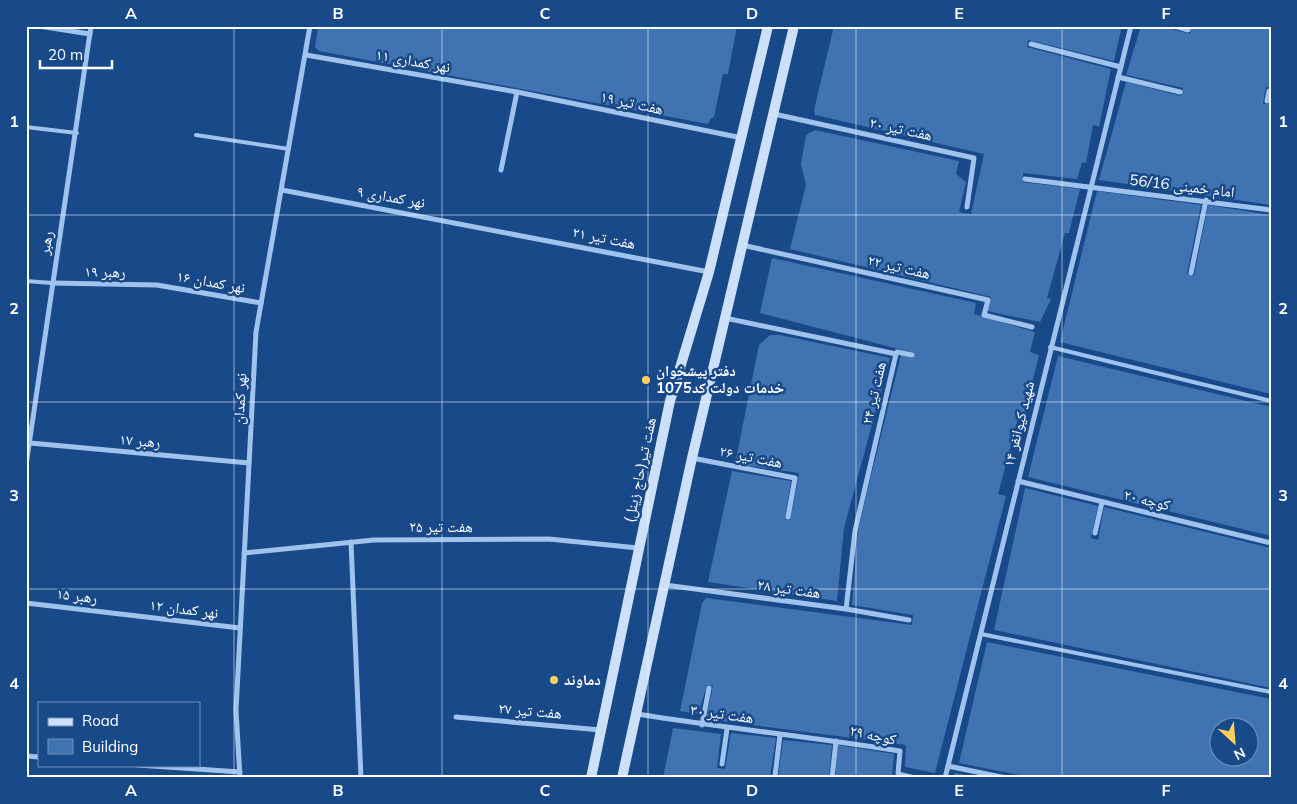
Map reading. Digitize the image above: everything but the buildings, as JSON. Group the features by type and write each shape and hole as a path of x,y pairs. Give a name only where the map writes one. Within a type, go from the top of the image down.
{"main road":[{"name":"هفت تیر(حاج زینل)","path":"591,778 670,402 709,272 768,26"},
{"path":"622,778 692,458 794,26"}],"street":[{"path":"39,26 90,34"},
{"name":"رهبر","path":"26,465 52,283 77,133 91,26"},
{"name":"نهر کمدان","path":"240,775 236,710 256,332 290,149 310,26"},
{"name":"شهید کیوانفر ۱۴","path":"945,778 1050,347 1131,26"},
{"path":"1175,26 1188,30"},
{"path":"1031,44 1121,66"},
{"name":"نهر کمداری ۱۱","path":"306,55 517,92"},
{"path":"1118,77 1180,92"},
{"path":"1267,101 1268,91 1271,92"},
{"path":"501,170 517,92"},
{"name":"هفت تیر ۱۹","path":"517,92 742,138"},
{"name":"هفت تیر ۲۰","path":"774,114 974,158 967,207"},
{"name":"امام خمینی 56/16","path":"1025,179 1206,200 1271,210"},
{"name":"نهر کمداری ۹","path":"282,190 495,229"},
{"path":"1191,273 1206,200"},
{"name":"هفت تیر ۲۱","path":"495,229 709,272"},
{"name":"هفت تیر ۲۲","path":"742,245 988,300 984,315 1032,327"},
{"name":"رهبر ۱۹","path":"52,283 157,285"},
{"name":"نهر کمدان ۱۶","path":"157,285 261,303"},
{"name":"هفت تیر ۲۴","path":"725,318 896,354 855,531 846,609"},
{"path":"896,354 897,352 912,355"},
{"name":"رهبر ۱۷","path":"30,443 249,463"},
{"name":"هفت تیر ۲۶","path":"692,458 795,478 788,517"},
{"name":"کوچه ۲۰","path":"1018,481 1271,543"},
{"path":"1095,533 1102,502"},
{"name":"هفت تیر ۲۵","path":"244,553 374,540 549,539 638,548"},
{"path":"351,542 361,778"},
{"name":"هفت تیر ۲۸","path":"665,585 846,609 909,620"},
{"name":"رهبر ۱۵","path":"26,603 126,615"},
{"name":"نهر کمدان ۱۲","path":"126,615 240,628"},
{"path":"702,724 709,688"},
{"name":"هفت تیر ۳۰","path":"637,714 727,729 803,737"},
{"name":"هفت تیر ۲۷","path":"456,717 601,730"},
{"path":"722,764 727,729"},
{"path":"775,776 780,734"},
{"name":"کوچه ۲۹","path":"803,737 900,750 898,774 915,778"},
{"path":"832,778 836,741"},
{"path":"148,766 240,775"},
{"path":"948,766 1006,778"}],"lane":[{"path":"26,127 77,133"},
{"path":"196,134 290,149"},
{"path":"26,281 52,283"},
{"path":"1050,347 1271,401"},
{"path":"981,634 1271,692"}],"place":[{"name":"دفتر پیشخوان خدمات دولت کد1075","path":"646,380"},
{"name":"دماوند","path":"554,680"}]}
